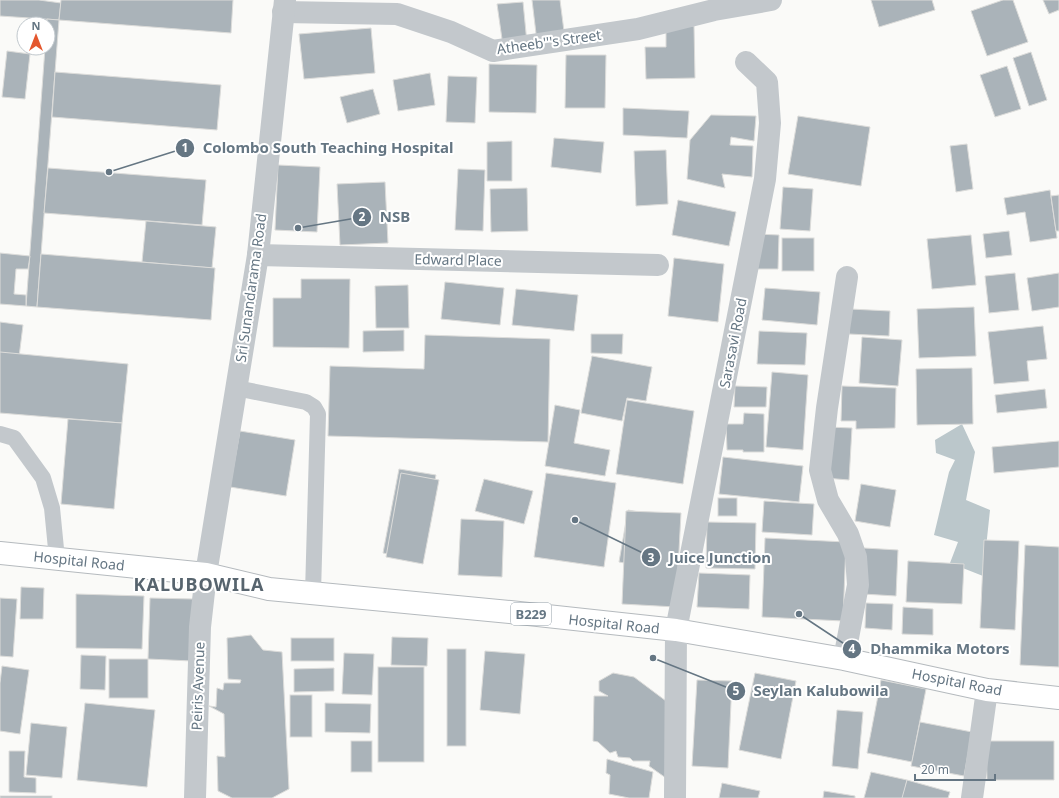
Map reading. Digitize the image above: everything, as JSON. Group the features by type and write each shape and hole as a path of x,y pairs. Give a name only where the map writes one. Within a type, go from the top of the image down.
{"main road":[{"name":"Hospital Road","path":"0,553 206,574 269,589 510,612 676,630 844,659 987,690 1059,698"}],"street":[{"name":"Atheeb'''s Street","path":"284,6 398,14 450,32 493,51 638,29 714,10 771,0"},
{"name":"Sri Sunandarama Road","path":"206,574 258,255 284,6"},
{"name":"Sarasavi Road","path":"675,798 676,630 765,179 770,123 767,82 746,62"},
{"name":"Edward Place","path":"258,255 658,265"},
{"path":"844,659 858,585 856,557 848,534 828,500 820,470 847,277"},
{"name":"Peiris Avenue","path":"195,798 200,626 206,574"},
{"path":"972,798 987,690"}],"lane":[{"path":"236,388 306,402 314,407 318,414 313,593"},
{"path":"0,434 14,438 43,478 52,508 57,559"}],"shaded area":[{"path":"962,424 975,452 966,500 990,510 983,576 950,563 958,542 934,535 949,472 955,460 936,453 935,440"}],"building":[{"path":"0,0 39,0 61,3 59,20 56,20 56,16 0,16"},
{"path":"61,0 233,0 231,33 59,20"},
{"path":"532,0 560,0 565,39 537,42"},
{"path":"871,0 932,0 935,10 879,27"},
{"path":"1003,0 1013,0 1028,42 987,56 971,11"},
{"path":"1043,0 1059,0 1059,10 1049,14"},
{"path":"523,2 527,43 503,46 497,4"},
{"path":"56,20 59,20 37,307 26,306 44,56 56,56"},
{"path":"666,26 694,26 695,78 646,79 645,47 666,47"},
{"path":"371,28 375,73 304,79 299,34"},
{"path":"7,51 16,52 16,56 30,56 25,99 2,97"},
{"path":"1031,52 1047,100 1029,106 1013,58"},
{"path":"566,55 606,55 605,108 565,108"},
{"path":"489,64 537,65 536,113 489,112"},
{"path":"1007,66 1021,109 995,117 980,75"},
{"path":"55,72 221,85 217,130 52,117"},
{"path":"430,73 435,105 398,111 393,80"},
{"path":"448,76 477,77 475,123 446,122"},
{"path":"373,89 380,114 347,123 340,97"},
{"path":"623,108 689,111 687,138 623,135"},
{"path":"711,115 756,116 754,141 731,137 730,145 753,146 752,177 722,174 725,188 687,179 690,140"},
{"path":"798,116 870,127 861,186 788,174"},
{"path":"554,138 604,142 601,173 551,167"},
{"path":"512,141 512,181 487,181 487,142"},
{"path":"967,144 973,189 956,192 950,146"},
{"path":"666,150 668,204 636,206 634,151"},
{"path":"278,165 320,167 317,232 275,230"},
{"path":"48,168 206,180 202,225 44,213"},
{"path":"458,169 485,170 483,231 455,230"},
{"path":"385,182 388,243 340,245 337,184"},
{"path":"783,187 813,189 810,231 780,229"},
{"path":"527,188 528,231 491,232 490,189"},
{"path":"1050,190 1057,238 1030,242 1025,212 1007,215 1004,198"},
{"path":"1059,195 1059,231 1056,231 1051,196"},
{"path":"678,200 736,212 729,246 672,235"},
{"path":"146,221 216,227 212,268 142,262"},
{"path":"1009,231 1012,255 986,258 983,234"},
{"path":"756,234 779,235 778,269 756,269"},
{"path":"971,235 976,285 932,289 927,239"},
{"path":"782,238 814,238 814,271 782,271"},
{"path":"0,253 30,256 28,269 16,269 14,294 26,295 26,306 0,304"},
{"path":"41,254 215,268 211,320 37,307"},
{"path":"674,258 724,264 718,322 668,316"},
{"path":"1015,273 1019,310 989,313 985,276"},
{"path":"1059,273 1059,307 1032,311 1027,278"},
{"path":"301,279 350,279 349,348 273,347 273,298 301,298"},
{"path":"445,282 504,288 500,325 441,319"},
{"path":"408,285 409,328 376,328 375,286"},
{"path":"765,288 820,292 817,325 762,320"},
{"path":"516,289 578,295 574,331 512,325"},
{"path":"974,307 976,356 919,358 917,309"},
{"path":"850,309 890,311 889,336 849,334"},
{"path":"0,322 23,325 19,357 0,354"},
{"path":"1043,326 1047,359 1027,361 1029,381 994,384 988,332"},
{"path":"404,330 404,351 363,352 363,331"},
{"path":"759,331 807,333 805,365 757,364"},
{"path":"591,334 623,334 622,354 591,353"},
{"path":"425,335 550,339 548,442 328,436 330,366 424,369"},
{"path":"862,337 902,340 898,386 859,383"},
{"path":"0,352 128,364 122,423 0,413"},
{"path":"592,356 652,367 646,401 627,398 622,421 581,413"},
{"path":"972,368 973,424 917,425 916,369"},
{"path":"772,372 808,375 803,450 766,447"},
{"path":"735,386 767,387 766,407 734,407"},
{"path":"842,386 896,388 895,428 856,429 856,421 841,421"},
{"path":"1045,389 1047,408 997,413 995,395"},
{"path":"627,400 694,411 683,484 616,474"},
{"path":"555,405 580,410 574,443 610,450 605,476 545,466"},
{"path":"744,413 764,414 764,452 727,450 726,424 743,424"},
{"path":"68,419 122,423 114,509 61,504"},
{"path":"828,427 852,428 849,480 825,478"},
{"path":"240,431 295,440 286,496 230,487"},
{"path":"1059,441 1059,467 994,473 992,447"},
{"path":"723,457 803,466 799,502 719,494"},
{"path":"399,469 436,475 420,560 383,553"},
{"path":"401,473 439,480 423,564 386,557"},
{"path":"546,473 616,483 604,567 534,557"},
{"path":"484,479 533,491 524,524 475,511"},
{"path":"861,484 896,490 890,527 855,521"},
{"path":"718,498 737,498 737,516 718,516"},
{"path":"764,501 814,504 812,535 762,532"},
{"path":"628,510 677,519 668,571 619,562"},
{"path":"626,511 681,513 676,607 622,604"},
{"path":"461,519 504,521 502,577 458,575"},
{"path":"707,522 756,523 755,569 706,568"},
{"path":"765,538 846,542 843,621 762,617"},
{"path":"984,540 1019,541 1015,630 980,628"},
{"path":"1025,545 1059,547 1059,667 1020,665"},
{"path":"864,548 898,550 896,596 863,594"},
{"path":"908,561 964,564 962,604 906,602"},
{"path":"699,573 750,575 749,609 697,607"},
{"path":"21,587 44,588 43,619 20,619"},
{"path":"76,594 144,596 142,649 76,648"},
{"path":"0,598 17,599 13,657 0,656"},
{"path":"150,598 194,599 192,661 148,659"},
{"path":"866,603 893,604 892,630 865,628"},
{"path":"903,607 933,609 933,635 902,634"},
{"path":"251,635 263,650 282,652 289,789 272,798 232,798 218,791 217,756 225,757 224,714 209,706 216,707 217,688 223,690 224,683 240,683 241,680 228,679 227,638"},
{"path":"392,637 428,638 427,666 391,665"},
{"path":"291,638 334,638 334,661 291,661"},
{"path":"447,649 466,649 466,746 447,746"},
{"path":"485,651 525,654 520,714 480,710"},
{"path":"344,653 374,654 372,695 342,694"},
{"path":"81,655 106,656 105,690 80,689"},
{"path":"109,659 148,659 148,698 109,698"},
{"path":"2,666 29,670 20,734 0,731 0,683"},
{"path":"378,667 424,667 424,762 378,762"},
{"path":"334,668 334,691 294,692 294,669"},
{"path":"613,673 634,677 670,704 673,783 649,766 650,761 633,761 630,758 618,757 616,751 610,753 598,742 593,741 594,696 608,696 599,691 599,681"},
{"path":"755,673 796,681 781,759 739,750"},
{"path":"697,680 732,681 728,768 692,766"},
{"path":"881,680 926,689 912,762 867,753"},
{"path":"290,695 312,695 312,737 290,737"},
{"path":"85,703 155,710 147,787 77,780"},
{"path":"325,703 371,704 370,733 325,732"},
{"path":"837,710 863,712 858,769 832,766"},
{"path":"920,722 972,732 964,776 911,766"},
{"path":"31,723 67,727 62,778 26,775"},
{"path":"351,741 372,741 372,772 351,772"},
{"path":"986,741 1054,741 1054,780 987,780"},
{"path":"9,751 25,751 24,777 36,778 36,793 9,792"},
{"path":"607,759 653,772 649,798 629,798 609,794 610,775 606,773"},
{"path":"871,772 907,780 903,798 864,798"},
{"path":"907,780 950,792 948,798 902,798"},
{"path":"722,783 760,791 758,798 719,798"},
{"path":"824,791 855,796 855,798 823,798"},
{"path":"0,796 52,796 52,798 0,798"}],"place":[{"name":"Colombo South Teaching Hospital","path":"109,172"},
{"name":"NSB","path":"298,228"},
{"name":"Juice Junction","path":"575,520"},
{"name":"Dhammika Motors","path":"799,614"},
{"name":"Seylan Kalubowila","path":"653,658"}],"district":[{"name":"KALUBOWILA","path":"199,585"}]}
